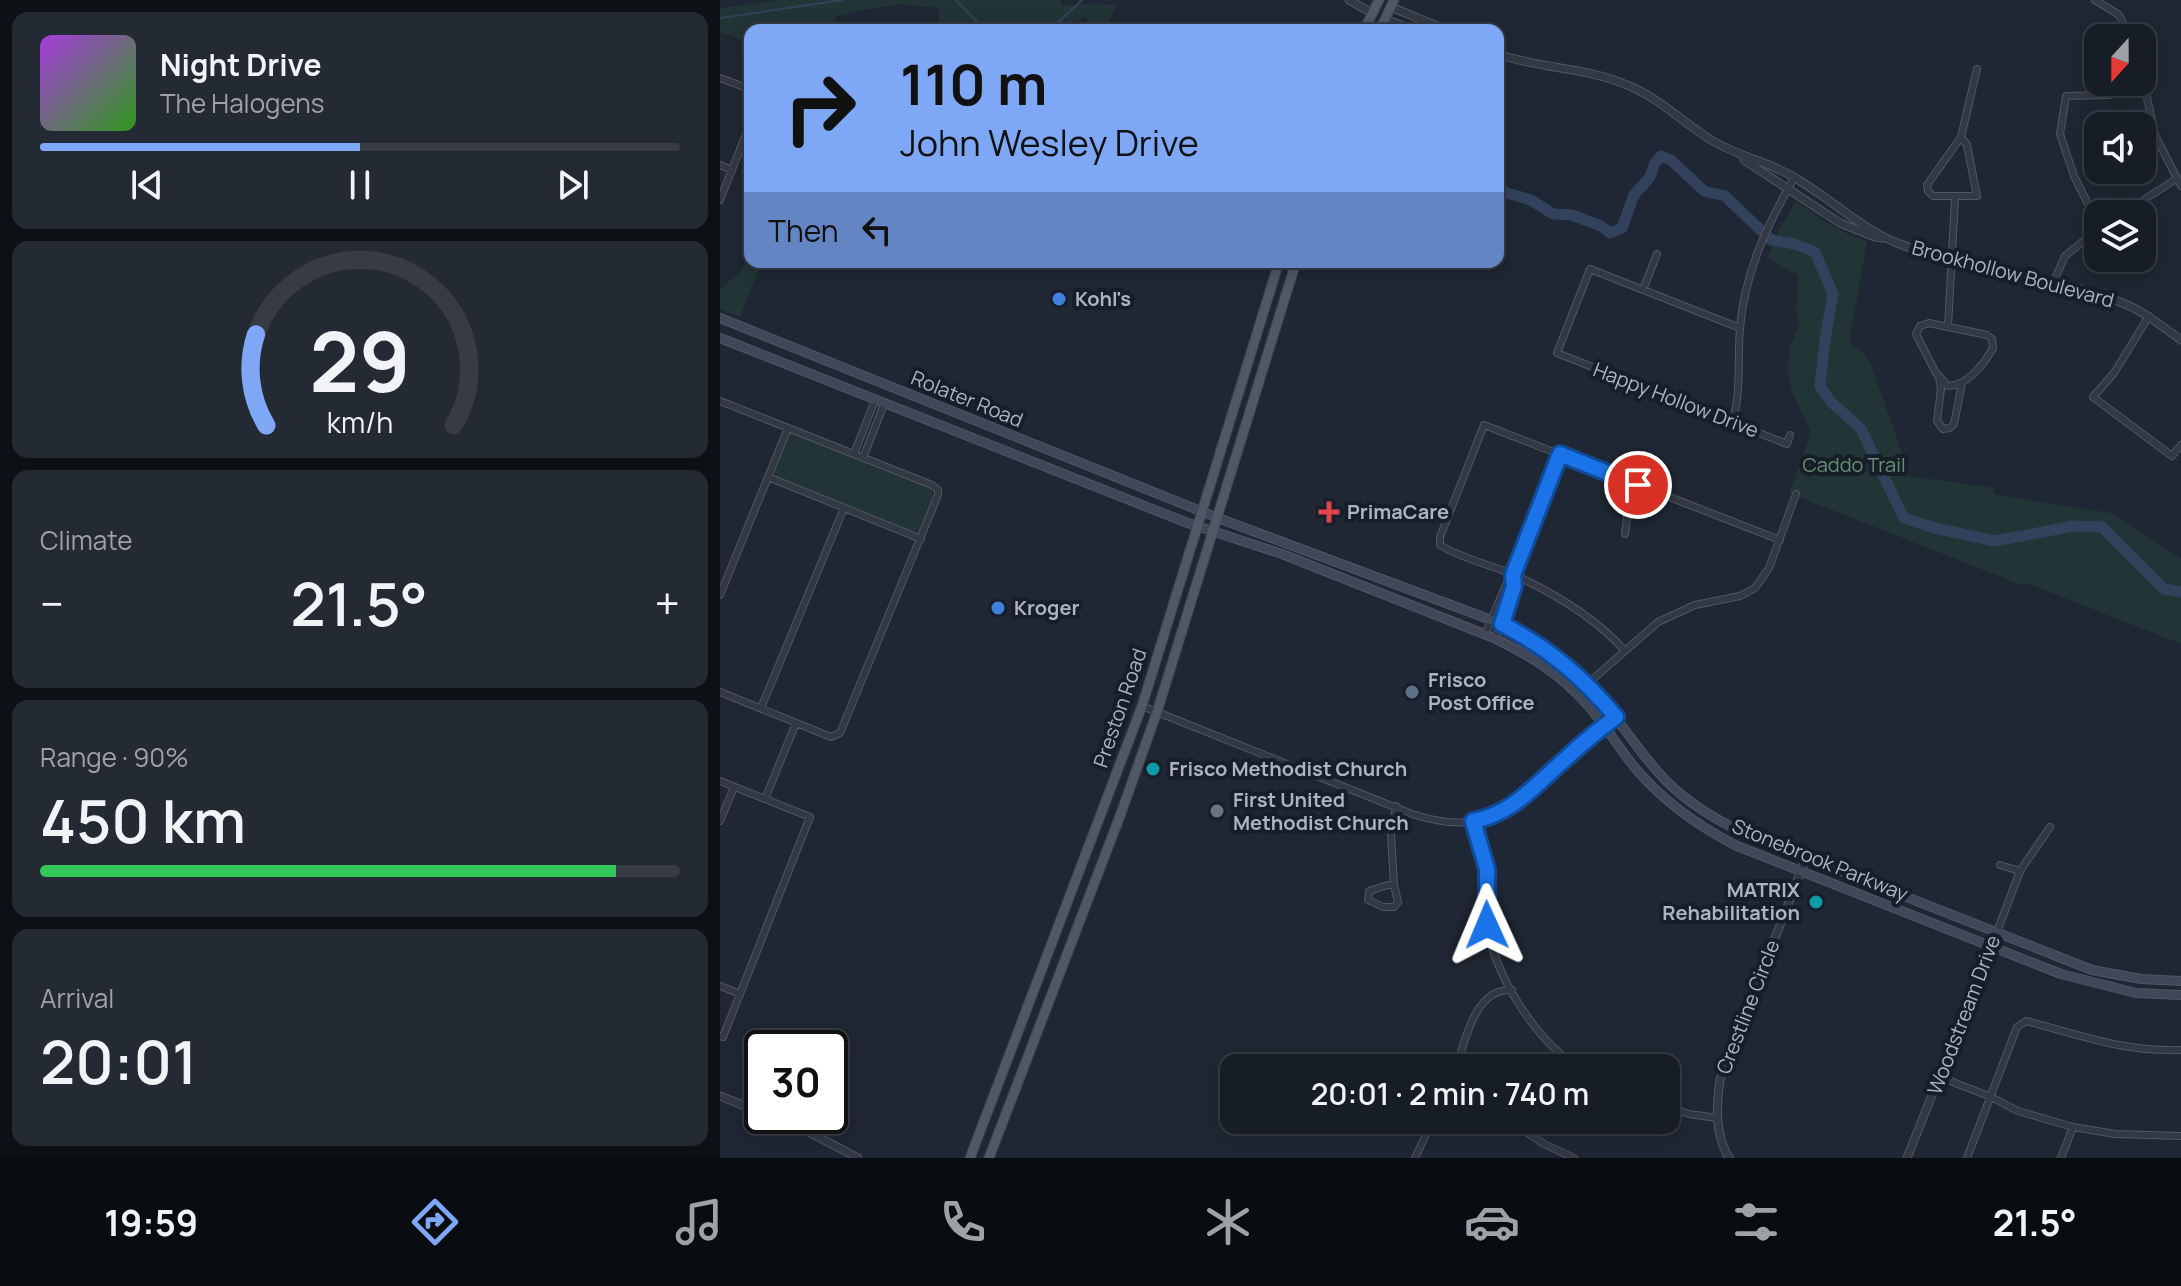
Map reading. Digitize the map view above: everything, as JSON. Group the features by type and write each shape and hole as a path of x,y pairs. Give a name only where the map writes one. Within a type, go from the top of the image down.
{"main road":[{"path":"1367,24 1379,0 1393,4 1383,24"},
{"path":"1372,13 1385,19"},
{"name":"Preston Road","path":"970,1158 1142,706 1277,268"},
{"name":"Preston Road","path":"989,1158 1157,712 1294,268"},
{"name":"Rolater Road","path":"720,318 1201,511"},
{"name":"Rolater Road","path":"720,338 1196,526"},
{"path":"1246,368 1262,373"},
{"path":"879,402 884,383"},
{"path":"1013,454 1020,438"},
{"path":"1093,486 1098,469"},
{"name":"Stonebrook Parkway","path":"1201,511 1492,619 1533,640 1587,683 1659,774 1694,804 1744,833 2092,970 2141,979 2181,981"},
{"name":"Stonebrook Parkway","path":"1196,526 1282,554 1490,636 1540,663 1577,693 1605,725 1629,761 1678,809 1726,840 2061,974 2136,993 2181,995"},
{"path":"1337,576 1343,563"},
{"path":"1399,600 1404,587"},
{"path":"1678,809 1686,798"},
{"path":"1686,815 1694,804"}],"street":[{"path":"1349,0 1372,13"},
{"path":"2095,0 2119,15 2124,24"},
{"path":"1393,4 1435,24"},
{"path":"1385,19 1398,24"},
{"name":"Brookhollow Boulevard","path":"1504,56 1592,74 1630,86 1666,106 1710,139 1840,223 1875,237 1952,259 2120,302 2149,316 2181,340"},
{"path":"1961,137 1967,145 1977,196 1933,196 1927,185 1961,137 1977,69"},
{"path":"720,78 744,87"},
{"path":"2084,96 2066,96 2060,134 2086,200"},
{"path":"2147,96 2155,135 2181,186"},
{"path":"720,200 744,139"},
{"name":"Brookhollow Boulevard","path":"1736,154 1775,167 1885,238"},
{"path":"720,165 732,170"},
{"path":"1732,422 1739,390 1740,328 1745,295 1758,251 1794,178"},
{"path":"2144,200 2176,179"},
{"path":"1948,327 1955,198"},
{"path":"2053,283 2065,256 2084,239"},
{"path":"1657,254 1643,290 1740,328"},
{"name":"Happy Hollow Drive","path":"1643,290 1590,269 1557,353 1787,444 1790,435"},
{"path":"2149,316 2114,373 2093,397 2172,456 2181,445"},
{"path":"1936,373 1949,386 1955,386 1985,361 1993,348 1993,341 1987,335 1929,323 1920,326 1916,334 1941,387 1937,423 1945,429 1954,424 1958,390 1967,378"},
{"path":"720,401 938,490 921,539 840,733 831,737 720,692"},
{"path":"854,454 879,402"},
{"path":"863,458 879,402"},
{"path":"1625,651 1590,620 1513,575 1440,545 1440,537 1482,428 1487,424 1780,540"},
{"path":"720,595 788,428"},
{"path":"1490,636 1492,619 1513,575 1560,454"},
{"path":"768,477 921,539"},
{"path":"1625,534 1627,517 1638,485"},
{"path":"1577,693 1658,622 1695,605 1740,596 1755,588 1763,580 1796,494"},
{"path":"761,708 844,508"},
{"path":"1490,636 1502,624 1514,586 1513,575"},
{"path":"1142,706 1444,823 1487,818 1518,803 1616,717"},
{"path":"765,799 796,723"},
{"path":"720,781 810,817 721,1036"},
{"path":"720,821 734,787"},
{"path":"1394,885 1369,891 1368,900 1383,907 1394,907 1398,902 1391,835 1396,806"},
{"path":"1473,821 1487,869 1490,937 1512,990 1545,1040 1563,1054"},
{"name":"Woodstream Drive","path":"1907,1158 2020,871 2050,827"},
{"name":"Crestline Circle","path":"1729,1158 1720,1137 1717,1118 1720,1080 1806,858"},
{"path":"2000,865 2020,871"},
{"path":"720,986 740,994"},
{"path":"1460,1054 1472,1019 1493,996 1507,989 1512,990"},
{"path":"1967,1158 2017,1027 2026,1021 2100,1043 2159,1051 2181,1050"},
{"path":"1940,1077 2018,1111 2073,1127 2115,1134 2181,1136"},
{"path":"720,1096 744,1106"},
{"path":"1680,1111 1717,1118"},
{"path":"2061,1158 2073,1127"},
{"path":"812,1134 858,1158"},
{"path":"1415,1158 1426,1134"},
{"path":"1528,1134 1574,1158"}],"green space":[{"path":"778,0 1061,0 1061,5 1116,4 1108,24 1091,24 1085,17 1070,24 939,24 939,8 898,4 835,16 836,24 744,24 744,41 720,32 720,8"},
{"name":"Caddo Trail","path":"1796,201 1838,229 1867,241 1849,344 1861,351 1870,362 1910,476 1995,488 1993,494 2111,513 2181,558 2181,644 1789,493 1810,431 1792,392 1788,373 1789,350 1799,325 1796,311 1798,275 1767,258"},
{"path":"744,265 744,268 760,268 740,317 720,309 720,289 742,271"},
{"path":"789,435 931,489 934,496 920,530 913,532 777,477 774,472"}],"waterway":[{"path":"720,18 843,0"},
{"path":"956,0 979,24"},
{"path":"1056,24 1082,0"},
{"path":"1504,191 1531,200 1553,214 1572,215 1601,226 1610,233 1622,228 1634,195 1650,177 1655,163 1661,156 1671,160 1704,191 1725,196 1771,240 1795,244 1815,252 1833,294 1820,386 1831,402 1861,429 1904,518 1995,541 2074,526 2102,527 2164,589 2181,592"}],"place":[{"name":"Kohl's","path":"1059,299"},
{"name":"PrimaCare","path":"1329,512"},
{"name":"Kroger","path":"998,608"},
{"name":"Frisco Post Office","path":"1412,692"},
{"name":"Frisco Methodist Church","path":"1153,769"},
{"name":"First United Methodist Church","path":"1217,811"},
{"name":"MATRIX Rehabilitation","path":"1816,902"}],"route":[{"path":"1487,925 1487,869 1473,821 1500,813 1518,803 1562,761 1616,717 1565,663 1533,640 1502,624 1514,586 1513,575 1560,454 1638,485"}]}
